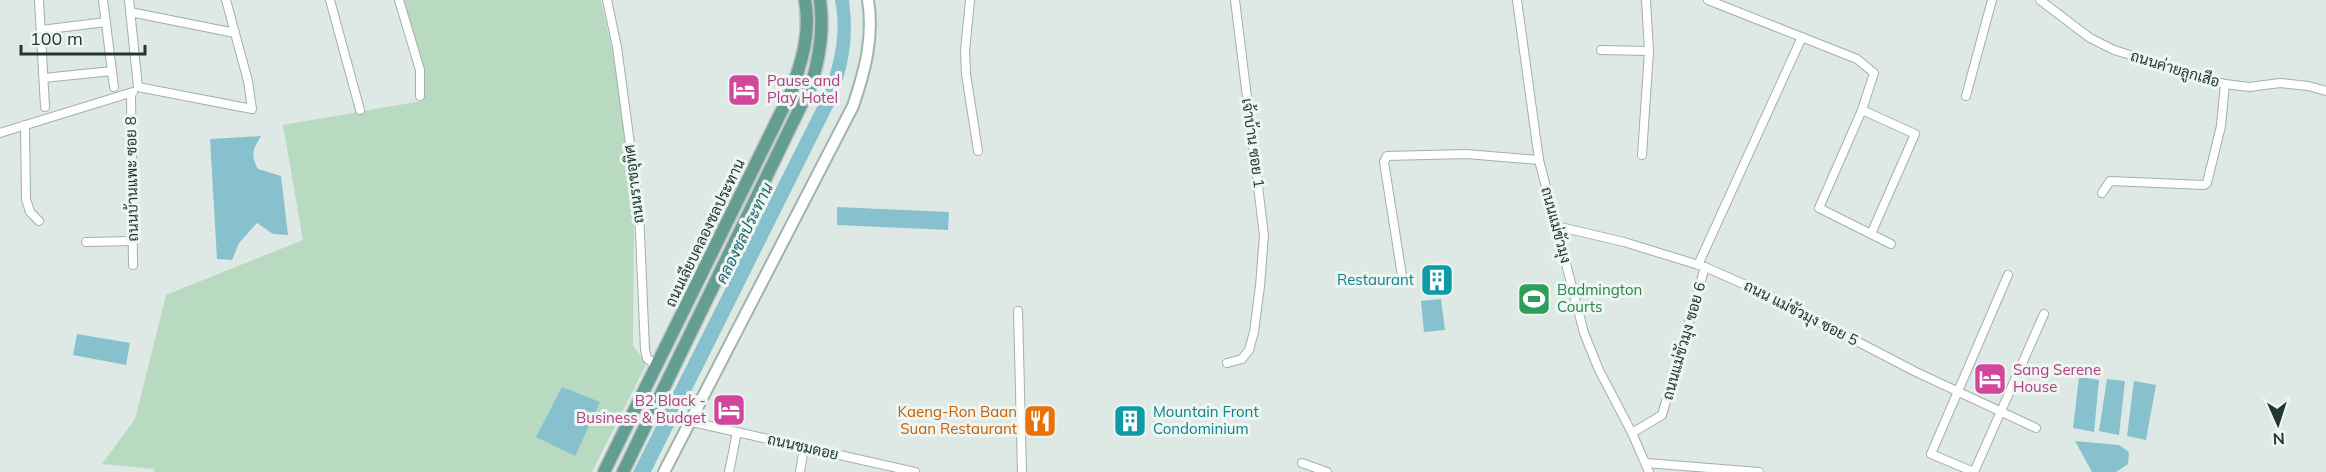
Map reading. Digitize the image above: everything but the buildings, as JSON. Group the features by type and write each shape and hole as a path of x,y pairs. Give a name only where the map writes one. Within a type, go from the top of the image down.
{"main road":[{"name":"ถนนเลียบคลองชลประทาน","path":"604,472 791,92 806,44 808,27 805,0"},
{"name":"ถนนเลียบคลองชลประทาน","path":"623,472 811,85 822,40 820,0"},
{"path":"664,472 853,106 867,64 870,27 868,0"},
{"path":"656,366 671,373"}],"street":[{"path":"39,0 45,107"},
{"path":"103,0 114,87"},
{"path":"129,0 138,87"},
{"path":"138,87 252,109 248,81 226,0"},
{"path":"330,0 360,110"},
{"path":"399,0 420,70 420,96"},
{"name":"ถนนราชอุทิศ","path":"607,0 617,47 639,211 645,350 647,358 656,366"},
{"path":"970,0 965,51 966,74 978,151"},
{"name":"เจ้าบ้าน ซอย 1","path":"1227,363 1242,359 1250,350 1260,286 1264,235 1235,0"},
{"name":"ถนนแม่ขัวมุง","path":"1517,0 1539,160 1584,333 1599,370 1632,433 1649,472"},
{"path":"1642,155 1649,51 1646,0"},
{"path":"1708,0 1857,59 1874,73 1862,110 1819,208 1891,244"},
{"path":"1966,96 1992,0"},
{"name":"ถนนค่ายลูกเสือ","path":"2040,0 2090,38 2114,50 2225,84 2249,87 2280,83 2326,91"},
{"path":"130,12 235,33"},
{"path":"41,30 106,22"},
{"name":"ถนนแม่ขัวมุง ซอย 6","path":"1632,433 1662,415 1702,266 1802,37"},
{"path":"1601,50 1649,51"},
{"path":"44,78 112,71"},
{"path":"2102,193 2110,181 2204,185 2207,183 2221,126 2225,84"},
{"path":"0,132 131,94 138,87"},
{"name":"ถนนบ้านแพะ ซอย 8","path":"131,94 134,265"},
{"path":"1862,110 1915,134 1871,234"},
{"path":"25,125 26,199 30,212 39,221"},
{"path":"1402,282 1384,162 1387,156 1466,154 1539,160"},
{"name":"ถนน แม่ขัวมุง ซอย 5","path":"1556,226 1624,242 1702,266 1766,294 1957,392 2037,428"},
{"path":"86,242 133,241"},
{"path":"2007,275 1931,454 1974,472 2044,314"},
{"path":"1018,311 1022,472"},
{"name":"ถนนชมดอย","path":"652,412 915,472"},
{"path":"729,472 737,432"},
{"path":"800,472 804,447"},
{"path":"1302,463 1327,472"},
{"path":"1646,463 1759,472"}],"green space":[{"path":"404,0 601,0 613,54 634,204 633,345 646,365 592,472 153,472 155,469 102,464 135,419 166,295 303,240 283,125 422,101 422,62"}],"water":[{"path":"835,0 849,0 851,27 847,63 836,101 651,472 633,472 823,95 836,48 838,25"},
{"path":"261,136 254,148 254,160 258,169 281,176 288,235 273,234 257,223 239,243 232,260 217,259 210,139"},
{"path":"837,207 949,212 948,230 837,225"},
{"path":"1441,299 1445,330 1424,332 1421,301"},
{"path":"77,334 130,343 126,365 73,355"},
{"path":"2079,377 2099,380 2094,432 2073,428"},
{"path":"2107,379 2125,381 2119,435 2099,431"},
{"path":"2134,381 2156,385 2146,440 2127,436"},
{"path":"562,387 600,402 575,456 536,437"},
{"path":"2075,441 2119,445 2129,452 2128,464 2116,472 2092,472"}],"place":[{"name":"Pause and Play Hotel","path":"744,90"},
{"name":"Restaurant","path":"1437,280"},
{"name":"Badmington Courts","path":"1534,299"},
{"name":"Sang Serene House","path":"1990,379"},
{"name":"B2 Black - Business & Budget","path":"729,410"},
{"name":"Kaeng-Ron Baan Suan Restaurant","path":"1040,421"},
{"name":"Mountain Front Condominium","path":"1130,421"}],"water label":[{"name":"คลองชลประทาน","path":"744,233"}]}
